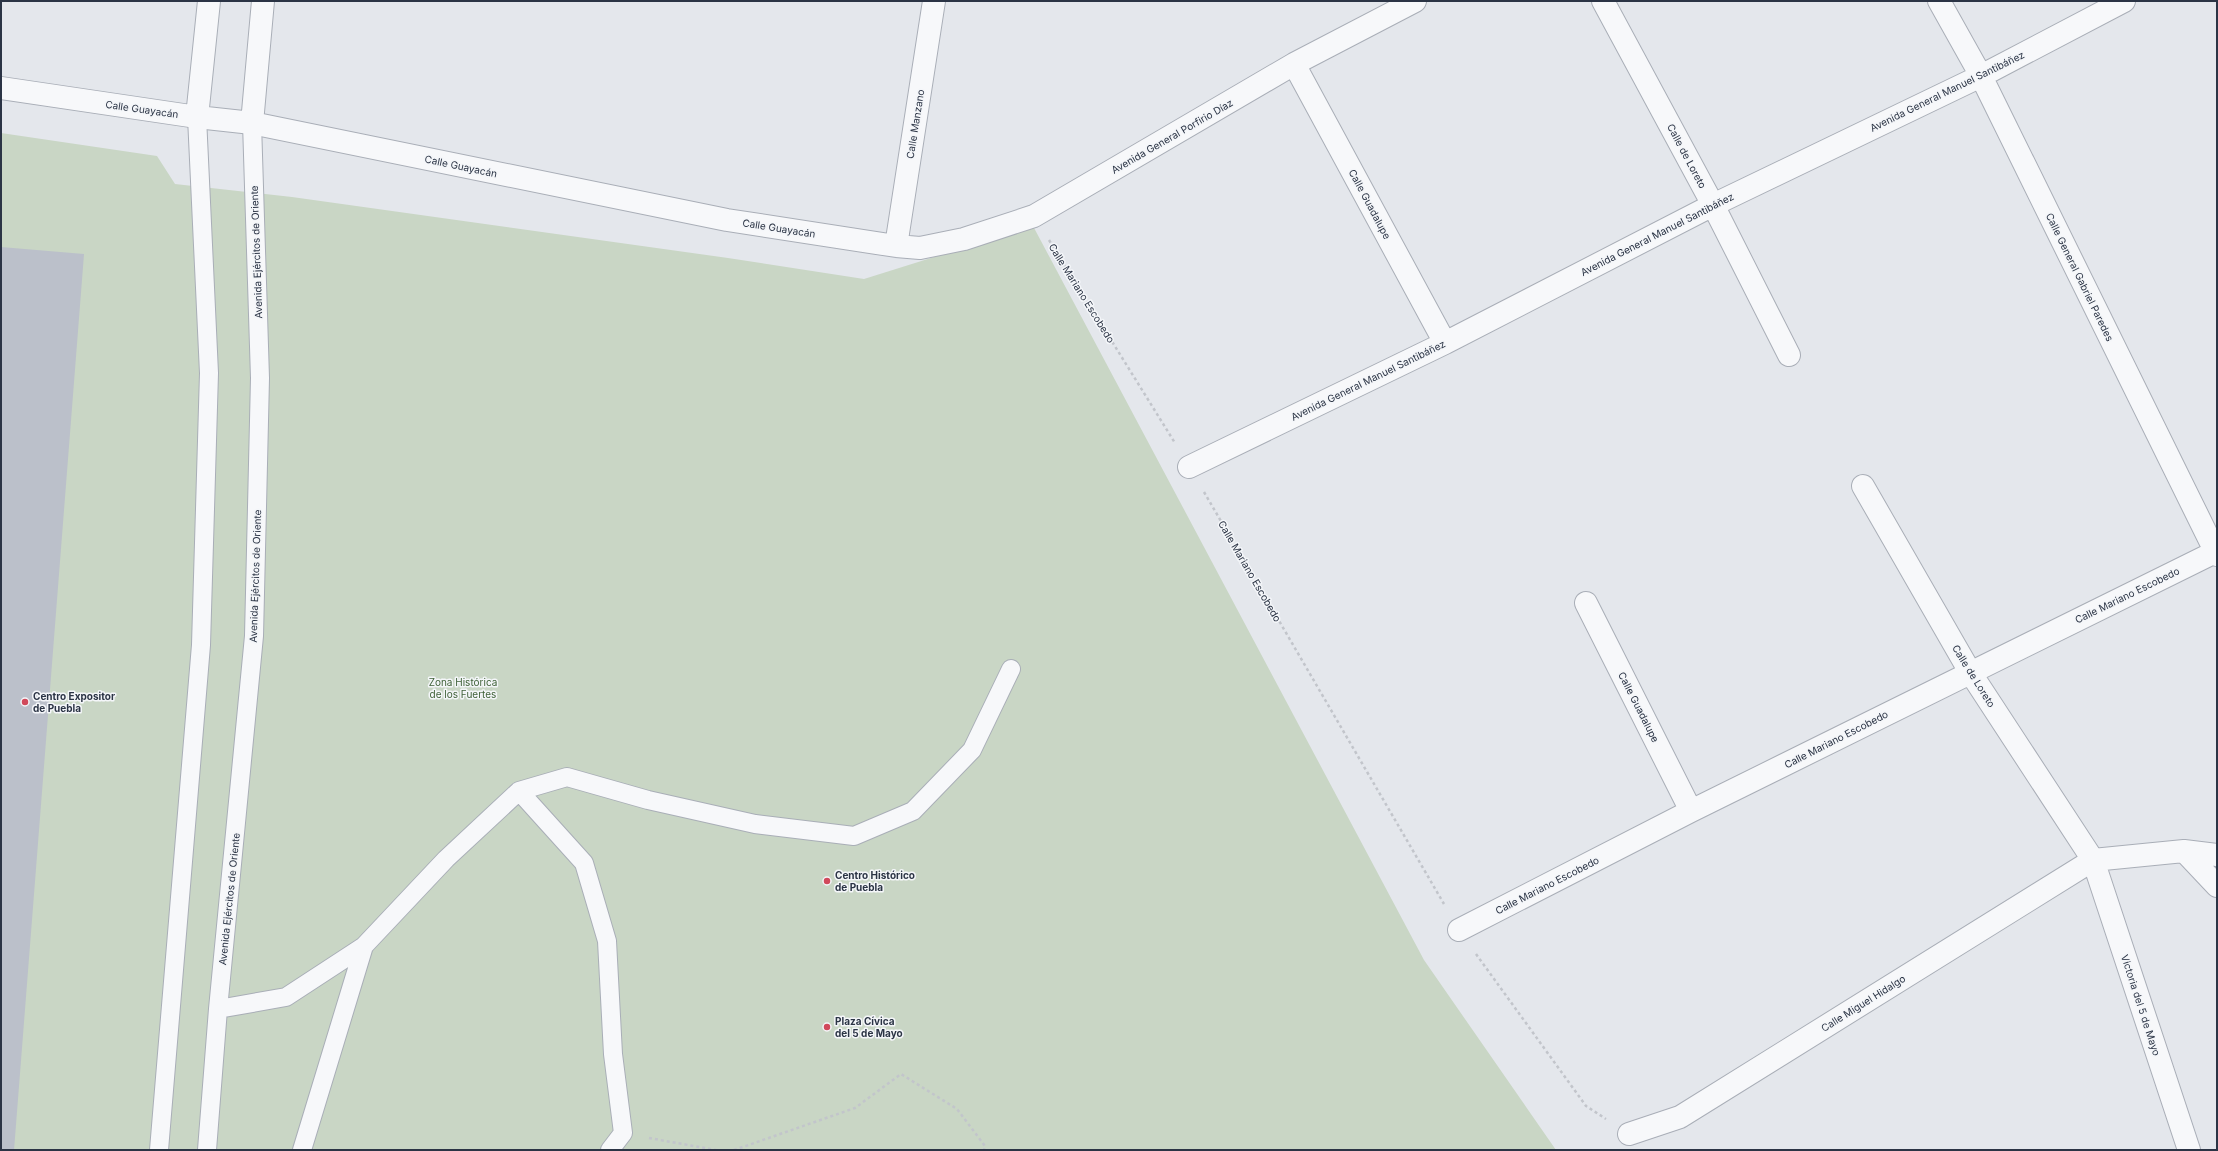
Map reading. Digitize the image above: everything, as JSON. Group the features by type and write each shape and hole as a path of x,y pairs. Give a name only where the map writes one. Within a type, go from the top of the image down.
{"street":[{"path":"197,117 209,1"},
{"name":"Avenida Ejércitos de Oriente","path":"252,123 263,1"},
{"name":"Calle Manzano","path":"896,246 934,1"},
{"name":"Avenida General Porfirio Díaz","path":"920,248 964,239 1034,216 1294,64 1415,1"},
{"name":"Calle de Loreto","path":"1603,1 1713,205 1789,355"},
{"name":"Calle General Gabriel Paredes","path":"1939,1 1981,76 2216,553"},
{"name":"Avenida General Manuel Santibáñez","path":"1189,466 1445,343 1713,205 1981,76 2124,1"},
{"name":"Calle Guadalupe","path":"1294,64 1445,343"},
{"name":"Calle Guayacán","path":"1,88 197,117 252,123 727,220 896,246 920,248"},
{"name":"Calle de Loreto","path":"1863,486 1970,672 2093,860"},
{"name":"Calle Mariano Escobedo","path":"1459,930 1691,811 1970,672 2216,553"},
{"name":"Calle Guadalupe","path":"1586,603 1691,811"},
{"path":"2093,860 2184,851 2217,855"},
{"path":"2184,851 2217,886"},
{"name":"Calle Miguel Hidalgo","path":"1628,1134 1680,1117 2093,860"},
{"name":"Victoria del 5 de Mayo","path":"2093,860 2189,1150"}],"lane":[{"path":"160,1150 201,645 209,373 197,117"},
{"name":"Avenida Ejércitos de Oriente","path":"208,1150 218,1009 254,636 260,378 252,123"},
{"path":"218,1009 286,998 364,946 446,859 519,791 567,777 648,800 755,824 854,836 914,811 972,750 1011,669"},
{"path":"519,791 584,863 608,942 613,1054 623,1133 610,1150"},
{"path":"302,1150 364,946"}],"path":[{"name":"Calle Mariano Escobedo","path":"1034,216 1189,466 1459,930 1586,1106 1628,1134"},
{"path":"734,1150 855,1108 901,1074 957,1109 985,1146 984,1150"},
{"path":"623,1133 716,1150"}],"green space":[{"name":"Zona Histórica de los Fuertes","path":"1,133 157,156 175,184 292,197 728,258 864,279 1033,226 1424,960 1556,1150 1,1150"}],"building":[{"name":"Centro Expositor de Puebla","path":"1,247 84,254 14,1150 1,1150"}],"place":[{"name":"Centro Expositor de Puebla","path":"25,702"},
{"name":"Centro Histórico de Puebla","path":"827,881"},
{"name":"Plaza Cívica del 5 de Mayo","path":"827,1027"}]}
